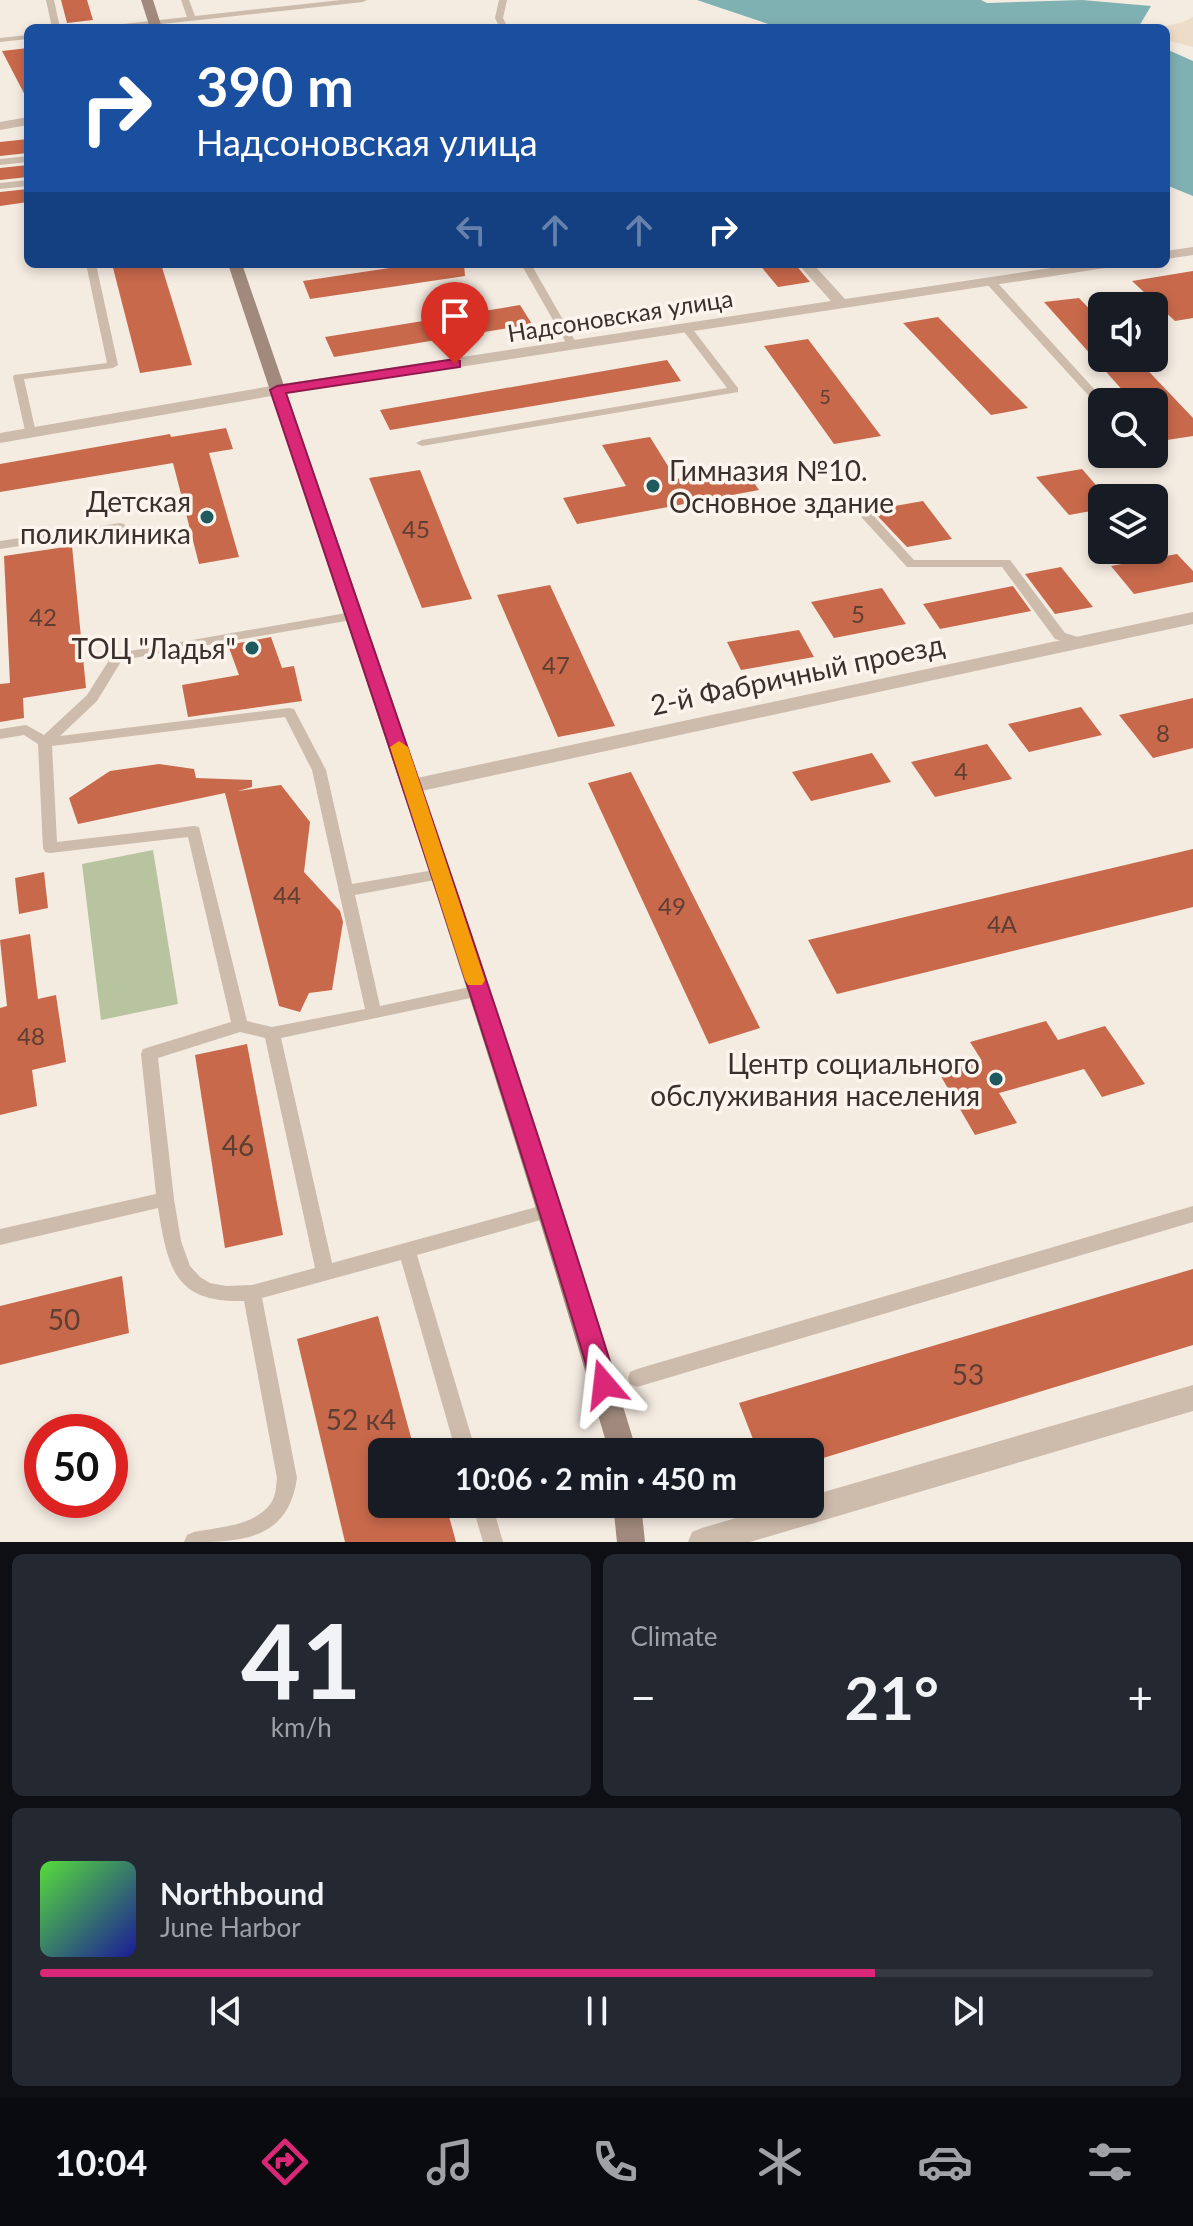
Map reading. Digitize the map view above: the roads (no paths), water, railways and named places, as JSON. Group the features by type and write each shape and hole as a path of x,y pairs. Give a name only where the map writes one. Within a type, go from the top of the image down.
{"main road":[{"path":"147,0 156,24"},
{"path":"236,268 412,786 551,1210 619,1438"},
{"path":"628,1518 631,1542"}],"street":[{"path":"0,126 24,122"},
{"path":"1170,254 1193,251"},
{"path":"809,268 842,305"},
{"name":"Надсоновская улица","path":"0,438 277,390 1078,268"},
{"name":"2-й Фабричный проезд","path":"412,786 1193,618"},
{"path":"702,1542 1193,1398"}],"lane":[{"path":"50,0 55,24"},
{"path":"185,0 192,19"},
{"path":"253,0 256,12"},
{"path":"162,24 363,0"},
{"path":"502,24 499,18 503,0"},
{"path":"0,40 24,37"},
{"path":"0,162 24,159"},
{"path":"0,186 24,183"},
{"path":"30,433 18,377 113,365 92,268"},
{"path":"528,268 573,346"},
{"path":"990,281 1088,389"},
{"path":"422,443 734,390 687,329"},
{"path":"857,505 911,564 1006,563 1060,636 1079,642"},
{"path":"0,545 120,527"},
{"path":"240,1026 194,831 50,848 45,742 92,698 118,657 352,616"},
{"path":"0,734 26,730 45,742 289,712 319,770 374,1013"},
{"path":"346,891 440,874"},
{"path":"479,991 272,1033 240,1026 149,1054 165,1199 177,1264 190,1281 207,1291 228,1296 252,1293 551,1210"},
{"path":"272,1033 325,1274"},
{"path":"0,1237 165,1199"},
{"path":"637,1378 1193,1214"},
{"path":"407,1251 462,1438"},
{"path":"194,1542 257,1526 272,1519 287,1497 287,1478 252,1293"},
{"path":"486,1518 493,1542"}],"water":[{"path":"697,0 981,0 987,3 1082,0 1151,6 1140,24 768,24"},
{"path":"1170,51 1193,61 1193,196 1170,187"}],"place":[{"name":"Гимназия №10. Основное здание","path":"653,486"},
{"name":"Детская поликлиника","path":"207,517"},
{"name":"ТОЦ \"Ладья\"","path":"252,648"},
{"name":"Центр социального обслуживания населения","path":"996,1079"}]}
